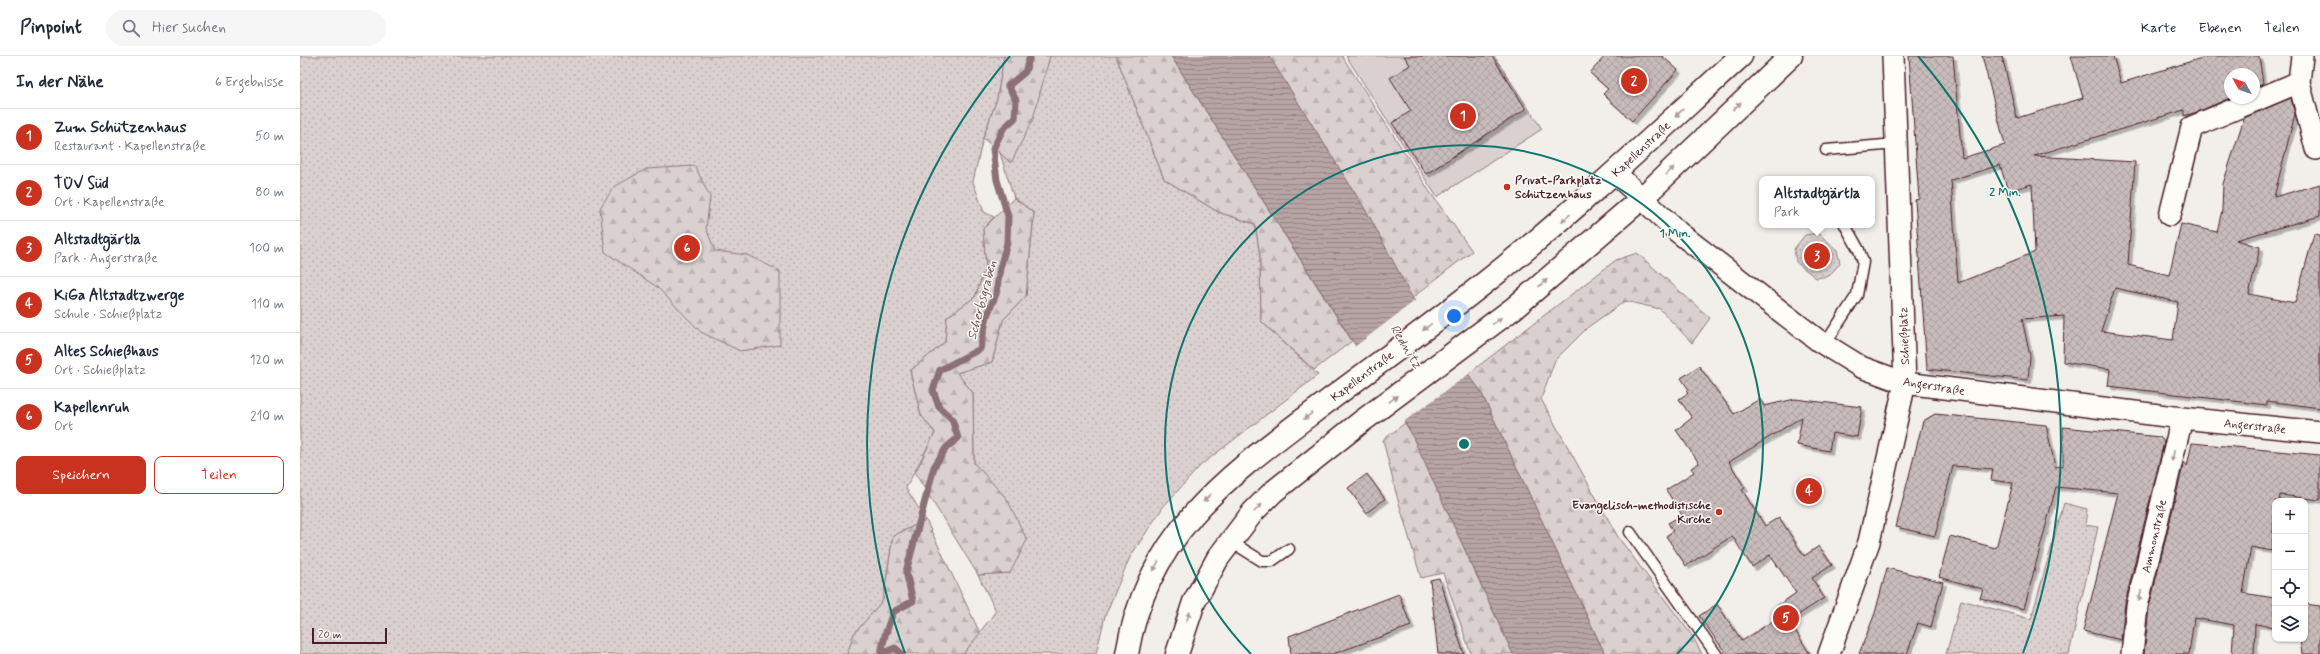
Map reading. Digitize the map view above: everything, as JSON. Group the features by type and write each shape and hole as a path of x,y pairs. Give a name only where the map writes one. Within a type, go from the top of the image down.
{"main road":[{"name":"Kapellenstraße","path":"1127,654 1138,609 1161,558 1191,515 1210,494 1249,461 1491,278 1568,216 1741,56"},
{"path":"1177,654 1183,631 1194,602 1208,574 1230,540 1273,492 1362,422 1514,308 1642,198 1787,57"}],"street":[{"name":"Schießplatz","path":"1829,654 1869,542 1905,383 1893,56"},
{"path":"2302,56 2299,82 2316,149"},
{"path":"2170,215 2192,128 2299,82"},
{"name":"Angerstraße","path":"1615,173 1678,232 1825,344 1861,367 1905,383 2182,418 2320,432"},
{"name":"Ammonstraße","path":"2132,654 2137,606 2182,418"}],"lane":[{"path":"1826,150 1896,144"},
{"path":"1825,344 1857,295 1863,262 1859,250 1847,228"},
{"path":"1630,532 1716,654"},
{"path":"1230,540 1262,561 1272,560 1289,549"}],"green space":[{"path":"300,56 1004,56 997,99 983,138 973,182 984,212 994,217 983,229 986,266 975,297 947,317 945,342 910,371 921,415 935,433 906,488 926,520 893,536 883,600 854,634 847,654 300,654"},
{"path":"1004,56 1050,56 1033,119 1011,163 983,138 997,99"},
{"path":"1050,56 1116,56 1164,179 1218,212 1255,224 1260,256 1261,321 1318,375 1201,465 1163,507 1130,557 1105,616 1096,654 963,654 996,611 978,575 1010,573 1007,499 974,463 973,393 957,373 992,362 1003,320 1026,296 1034,213 1014,198 1000,153 1011,163"},
{"path":"1116,56 1171,56 1352,341 1314,370 1261,321 1260,256 1255,224 1218,212 1164,179"},
{"path":"1269,56 1342,56 1430,192 1472,251 1412,298 1368,214"},
{"path":"1346,56 1494,56 1542,129 1437,197"},
{"path":"695,166 710,197 706,228 715,251 747,255 780,271 780,345 740,351 701,332 657,287 605,252 600,208 614,187 646,169"},
{"path":"1014,198 1034,213 1026,296 1003,320 992,362 957,373 973,393 974,463 1007,499 1027,540 1010,573 978,575 915,473 935,433 921,415 910,371 945,342 947,317 975,297 986,266 983,229"},
{"path":"1818,233 1837,250 1840,263 1829,276 1816,278 1796,262 1794,249 1805,235"},
{"path":"1637,253 1710,318 1692,343 1660,309 1625,301 1588,327 1555,360 1541,399 1618,537 1693,637 1702,654 1605,654 1480,390 1468,374 1616,260"},
{"path":"1405,423 1513,654 1471,654 1443,573 1421,578 1396,493 1383,440"},
{"path":"2064,503 2087,509 2085,525 2098,527 2069,654 1946,654 1961,600 2031,619"},
{"path":"926,520 980,633 963,654 847,654 854,634 883,600 893,536"}],"water":[{"name":"Rednitz","path":"1171,56 1269,56 1368,214 1412,297 1480,390 1605,654 1513,654 1410,431"}],"pier":[{"path":"1416,300 1470,373 1402,423 1353,348"}],"building":[{"path":"1404,56 1492,56 1526,109 1426,174 1392,123 1411,111 1390,78 1410,65"},
{"path":"1605,56 1662,56 1678,70 1632,121 1603,94 1608,89 1590,73"},
{"path":"1909,56 1953,56 1962,158 2005,145 1982,56 2002,56 2017,118 2083,98 2071,56 2113,56 2121,83 2208,56 2259,56 2263,84 2260,85 2260,68 2224,68 2224,101 2184,116 2184,110 2034,156 2135,162 2128,265 2169,275 2181,224 2217,232 2222,210 2223,184 2244,118 2291,98 2295,114 2274,197 2320,184 2320,216 2236,240 2260,247 2249,294 2295,303 2314,234 2320,235 2320,408 2267,401 2267,405 2108,386 2110,369 2063,362 2064,316 2022,319 2030,356 2028,380 1927,369 1915,200 1919,199","holes":["2000,165 2008,191 2032,184 2035,252 1958,283 1951,180","2115,288 2178,302 2173,340 2101,331"]},
{"path":"1699,366 1734,414 1760,399 1764,406 1795,399 1862,407 1857,437 1832,433 1829,451 1797,445 1802,417 1729,462 1745,488 1742,490 1765,526 1779,517 1804,556 1819,546 1832,565 1812,578 1824,598 1789,621 1810,654 1722,654 1725,652 1699,616 1717,604 1742,641 1783,614 1777,606 1796,593 1770,555 1752,567 1732,536 1686,566 1666,536 1673,531 1668,523 1682,515 1666,490 1694,472 1691,468 1699,463 1676,430 1692,418 1679,399 1688,393 1686,391 1689,390 1681,378"},
{"path":"1935,414 2046,425 2055,467 2063,466 2063,427 2160,437 2164,442 2125,603 2121,640 2083,631 2118,493 2056,487 2024,609 1980,598 1983,589 1939,577 1950,536 1996,548 2013,483 1991,480 1993,469 1953,466 1935,536 1896,527 1923,421"},
{"path":"2192,443 2320,455 2320,500 2280,495 2280,498 2272,498 2272,551 2251,547 2243,593 2272,598 2272,627 2255,624 2254,654 2232,654 2234,625 2194,618 2189,654 2144,654 2149,608 2184,462 2187,466"},
{"path":"1367,474 1385,499 1366,513 1348,488"},
{"path":"1887,568 1943,582 1931,627 1918,623 1907,654 1859,654 1875,613"},
{"path":"1439,578 1464,654 1438,654 1430,580"},
{"path":"1399,594 1411,626 1333,654 1291,654 1289,636"},
{"path":"2308,604 2320,606 2320,654 2302,654 2300,642 2308,642"}],"waterway":[{"name":"Scherbsgraben","path":"902,654 895,648 881,654 885,635 893,612 913,601 906,572 934,467 946,448 958,438 952,419 939,407 933,390 940,370 980,349 987,316 996,294 1000,268 1007,243 1008,216 997,180 993,149 1003,129 1015,118 1016,100 1008,86 1025,72 1030,56"}],"place":[{"name":"TÜV Süd","path":"1634,81"},
{"name":"Zum Schützenhaus","path":"1463,116"},
{"name":"Privat-Parkplatz Schützenhaus","path":"1507,187"},
{"name":"Kapellenruh","path":"687,248"},
{"name":"Altstadtgärtla","path":"1817,256"},
{"name":"KiGa Altstadtzwerge","path":"1809,491"},
{"name":"Evangelisch-methodistische Kirche","path":"1719,512"},
{"name":"Altes Schießhaus","path":"1786,618"}]}
